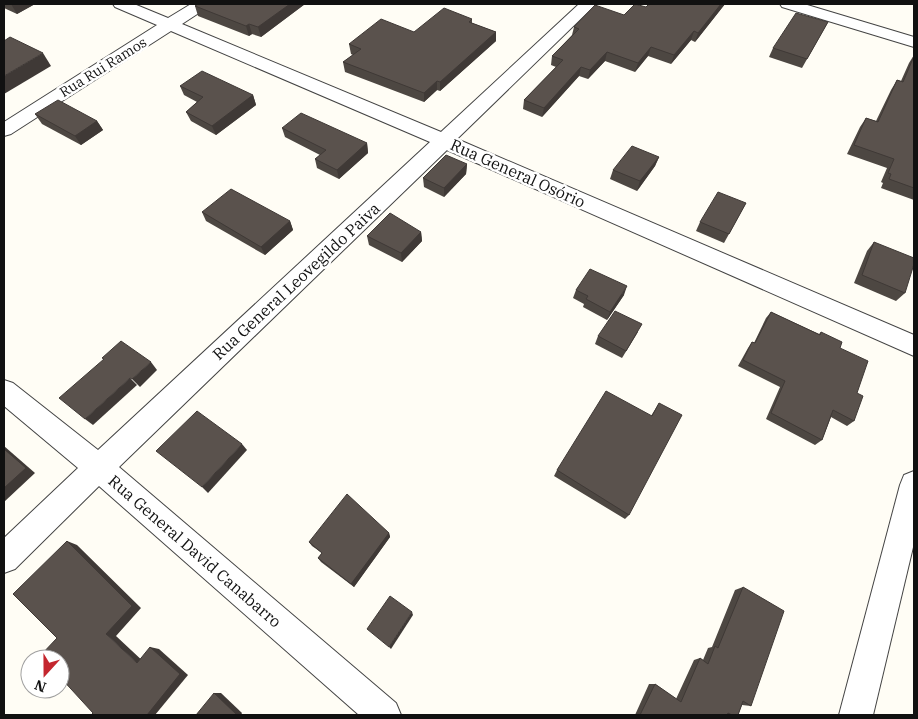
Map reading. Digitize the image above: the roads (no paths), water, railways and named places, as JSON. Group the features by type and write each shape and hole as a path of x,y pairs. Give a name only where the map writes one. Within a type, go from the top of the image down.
{"street":[{"name":"Rua General Osório","path":"121,4 444,141 914,346"},
{"name":"Rua Rui Ramos","path":"4,130 202,4"},
{"name":"Rua General Leovegildo Paiva","path":"4,558 588,4"},
{"path":"788,4 914,42"},
{"name":"Rua General David Canabarro","path":"4,391 99,468 384,715"},
{"path":"856,715 914,485"}]}
